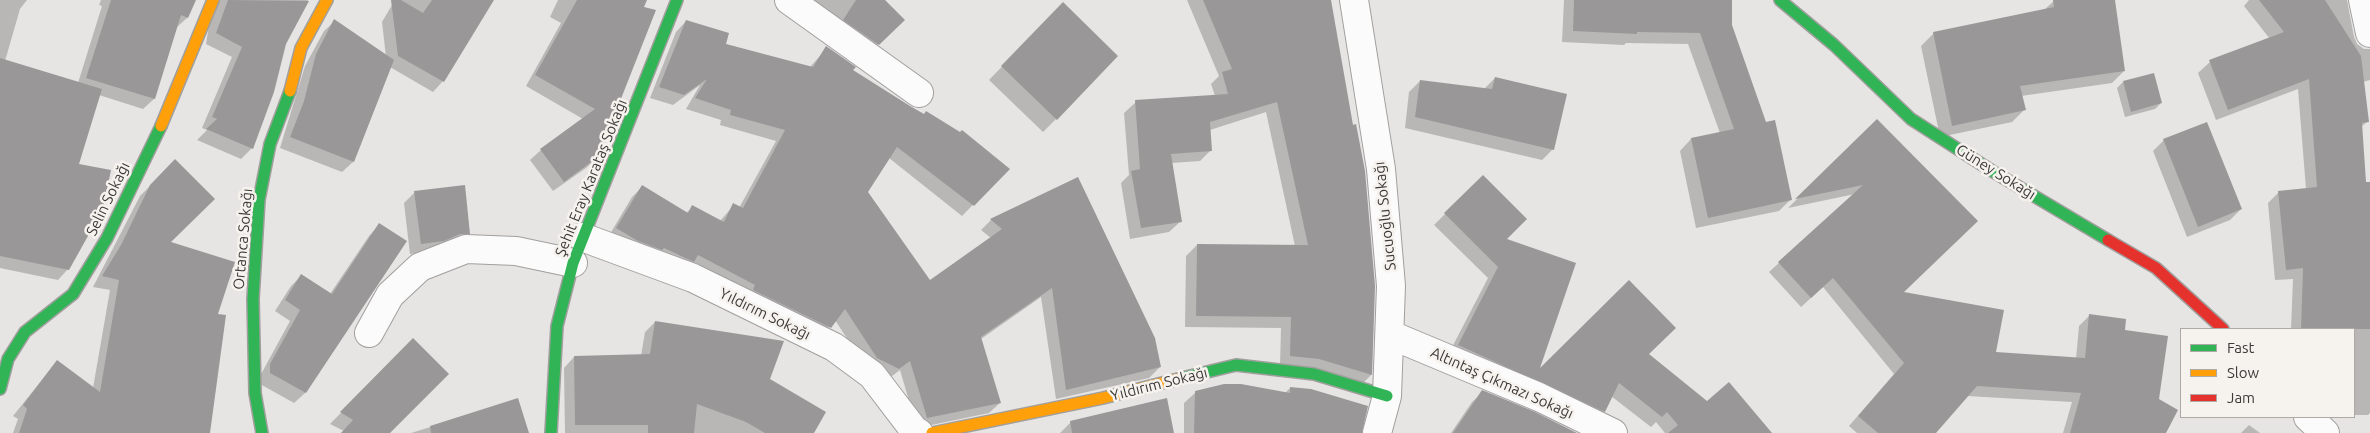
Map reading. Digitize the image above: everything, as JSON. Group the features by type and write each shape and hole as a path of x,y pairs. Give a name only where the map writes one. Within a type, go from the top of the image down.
{"street":[{"name":"Selin Sokağı","path":"0,389 8,359 25,332 73,294 107,238 162,123 213,0"},
{"name":"Ortanca Sokağı","path":"263,432 255,393 253,299 258,200 270,144 289,97 301,48 327,0"},
{"name":"Şehit Eray Karataş Sokağı","path":"551,433 557,326 573,263 637,106 677,0"},
{"path":"789,0 919,93"},
{"name":"Sucuoğlu Sokağı","path":"1354,0 1381,169 1392,286 1387,396 1377,433"},
{"name":"Güney Sokağı","path":"1780,0 1834,45 1911,119 1992,171 2156,268 2222,328"},
{"path":"2363,0 2370,33"},
{"name":"Yıldırım Sokağı","path":"582,237 693,278 834,347 872,375 914,430 919,433"},
{"path":"369,333 390,295 420,267 466,249 516,251 573,263"},
{"name":"Altıntaş Çıkmazı Sokağı","path":"1391,335 1539,397 1613,433"},
{"name":"Yıldırım Sokağı","path":"932,433 1103,398 1236,365 1314,374 1387,396"},
{"path":"2309,418 2324,433"}],"building":[{"path":"111,0 196,0 188,18 181,15 155,99 86,78"},
{"path":"228,0 309,1 286,44 274,92 253,149 206,129 217,119 212,117 242,47 216,33"},
{"path":"391,0 401,0 423,13 432,0 494,0 444,82 398,56"},
{"path":"577,0 647,0 644,7 656,10 598,157 564,182 540,149 595,109 535,75"},
{"path":"856,0 885,0 905,20 879,45 843,20"},
{"path":"1203,0 1331,0 1353,125 1356,124 1365,171 1375,286 1372,375 1319,359 1290,356 1291,317 1196,316 1197,244 1308,245 1277,102 1210,122 1212,151 1171,154 1182,222 1141,228 1131,171 1140,169 1135,100 1228,94 1222,72 1232,69"},
{"path":"1574,0 1732,0 1732,25 1766,122 1775,120 1792,200 1708,218 1691,138 1734,129 1700,33 1637,32 1637,34 1573,31"},
{"path":"2053,0 2115,0 2125,71 2020,86 2026,110 1952,126 1933,32 2054,7"},
{"path":"2259,0 2325,0 2361,56 2369,122 2362,123 2366,182 2370,182 2370,329 2301,328 2303,268 2286,270 2278,191 2317,187 2309,79 2228,110 2209,60 2284,32"},
{"path":"1063,2 1118,56 1057,120 1001,66"},
{"path":"334,19 394,60 354,162 290,137 304,101 316,54"},
{"path":"686,20 729,33 726,44 813,67 826,46 856,67 853,70 910,106 924,114 926,111 960,132 962,130 1010,169 974,206 897,147 868,192 930,280 1002,229 990,219 1078,177 1155,338 1161,367 1066,390 1052,288 981,337 1001,403 927,418 910,361 899,369 877,358 845,309 831,328 753,290 755,285 698,255 694,262 664,248 662,250 638,241 616,228 642,185 688,213 692,205 724,222 733,203 743,208 785,130 730,115 731,110 695,98 707,79 684,95 659,87"},
{"path":"0,58 102,89 79,164 111,170 103,209 69,270 0,256"},
{"path":"2154,73 2162,103 2131,112 2123,81"},
{"path":"1495,77 1567,94 1554,150 1415,117 1420,80 1492,89"},
{"path":"1877,119 1978,221 1904,292 2004,310 1996,352 2085,358 2089,314 2126,319 2125,330 2168,336 2159,399 2178,410 2166,433 2070,433 2081,393 1977,386 1936,433 1878,433 1858,416 1904,363 1833,278 1811,298 1778,262 1863,185 1795,199"},
{"path":"2207,122 2242,209 2198,227 2163,139"},
{"path":"175,159 215,199 171,242 235,262 218,314 226,315 210,433 19,433 27,409 23,405 57,360 100,392 119,280 102,276 121,245 150,185"},
{"path":"1483,175 1527,219 1507,239 1576,263 1540,368 1629,280 1676,328 1649,354 1707,401 1729,382 1772,433 1668,433 1678,425 1667,412 1662,417 1619,383 1605,412 1458,345 1498,267 1444,213"},
{"path":"465,185 470,234 460,234 444,241 421,244 414,191"},
{"path":"379,223 407,241 306,393 270,373 270,364 300,310 285,300 301,274 332,294"},
{"path":"655,321 784,341 770,379 826,412 814,433 765,433 746,422 697,404 694,433 648,433 648,425 575,425 574,356 650,354"},
{"path":"413,338 449,374 390,433 341,433 353,420 340,412"},
{"path":"1224,384 1241,384 1290,393 1290,387 1311,389 1368,406 1362,433 1194,433 1195,391"},
{"path":"1482,390 1533,411 1577,433 1453,433"},
{"path":"518,398 529,433 431,433 430,426"},
{"path":"1167,398 1174,433 1072,433 1070,421"}],"traffic: fast":[{"path":"551,433 557,326 573,263 677,0"},
{"path":"1780,0 1834,45 1911,119 1992,171 2108,240"},
{"path":"262,433 255,393 253,299 259,200 270,144 290,91"},
{"path":"0,389 8,359 25,332 73,294 107,238 161,126"},
{"path":"1182,378 1236,365 1314,374 1387,396"}],"traffic: slow":[{"path":"161,126 213,0"},
{"path":"290,91 301,48 327,0"},
{"path":"932,433 1103,398 1182,378"}],"traffic: jam":[{"path":"2108,240 2156,268 2222,328"}]}
